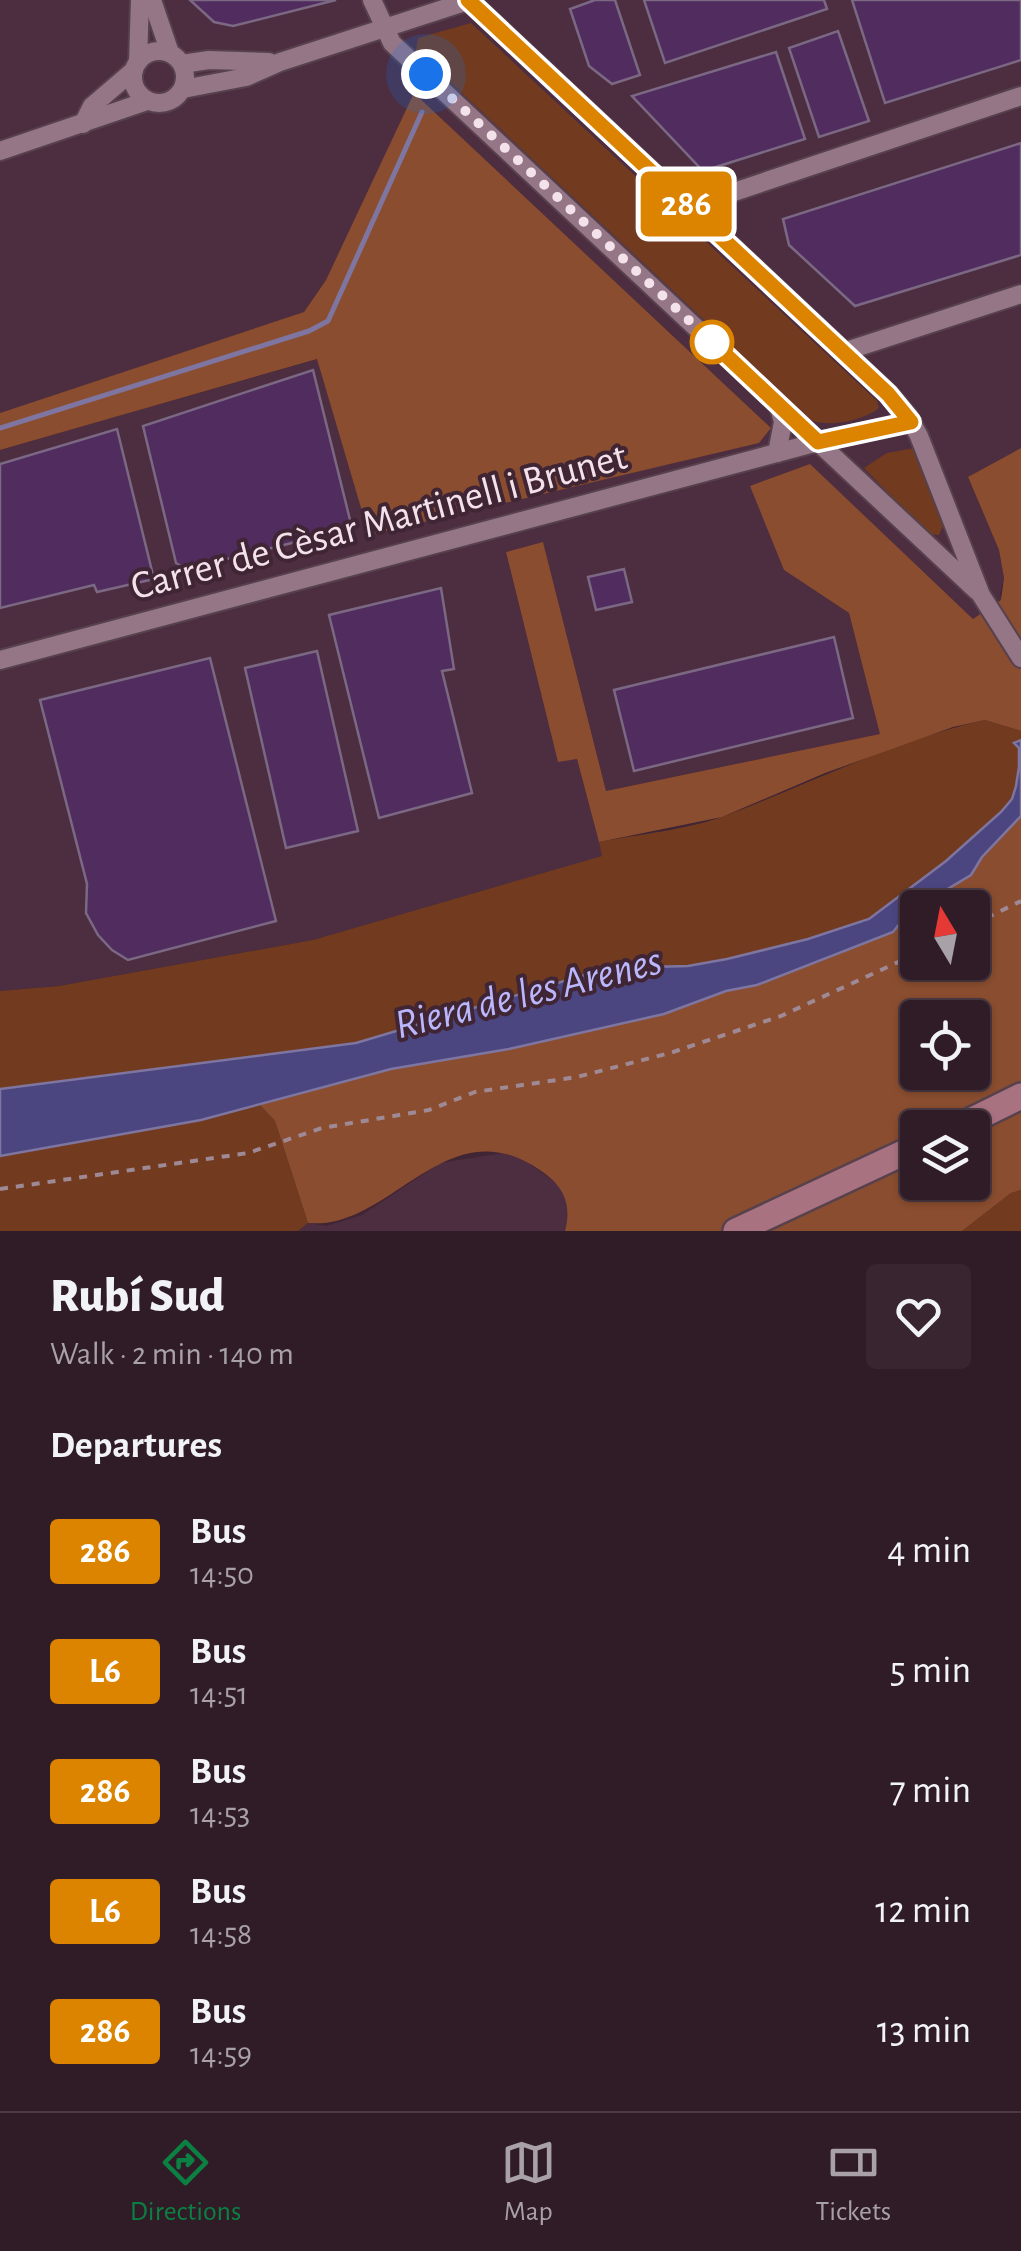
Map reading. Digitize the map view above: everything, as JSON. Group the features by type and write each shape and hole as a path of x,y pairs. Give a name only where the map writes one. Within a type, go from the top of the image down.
{"main road":[{"path":"990,1111 1021,1096"},
{"path":"736,1231 900,1154"}],"street":[{"path":"140,0 135,88 147,100"},
{"path":"0,150 147,100 164,103 178,96 186,80 152,0"},
{"path":"372,0 392,43 981,595"},
{"path":"183,89 246,77 280,62 469,0 888,394 911,422 981,595 1021,658"},
{"path":"84,124 92,106 152,52 176,58 280,62"},
{"path":"690,207 1021,96"},
{"path":"844,352 1021,294"},
{"path":"777,453 782,422 779,406"},
{"name":"Carrer de Cèsar Martinell i Brunet","path":"0,660 818,442 911,422"}],"path":[{"path":"990,916 1021,900"},
{"path":"0,1188 248,1153 322,1128 428,1110 475,1092 578,1077 670,1053 781,1016 900,960"}],"shaded area":[{"path":"0,0 1021,0 1021,448 968,478 999,550 1004,578 1002,600 973,619 810,465 784,570 849,613 881,734 606,791 543,543 506,552 558,761 577,759 603,856 313,940 59,986 0,991 0,450 318,359 369,534 758,443 771,428 415,94 326,280 304,312 0,413"},
{"path":"471,23 877,401 879,408 846,422 811,420 416,50 418,38"},
{"path":"414,93 771,428 759,443 369,535 317,359 0,450 0,413 304,312 326,280"},
{"path":"915,448 941,516 943,526 939,535 928,534 864,468 887,453"},
{"path":"1021,448 1021,731 985,720 953,727 825,773 722,817 599,842 577,759 558,762 506,552 543,542 606,791 880,734 849,613 784,570 750,486 810,464 973,619 1001,600 1004,578 999,550 968,477"},
{"path":"985,720 1021,731 1021,740 1015,743 1019,748 1019,767 1012,799 946,861 908,890 900,890 900,896 869,919 727,959 688,966 608,968 356,1043 0,1089 0,991 59,986 313,940 602,856 599,842 712,820 886,750"},
{"path":"1021,816 1021,1190 1011,1193 962,1231 565,1231 566,1200 554,1181 513,1156 481,1152 451,1159 368,1208 339,1220 308,1223 275,1121 258,1103 391,1069 509,1049 664,1014 726,991 757,985 893,932 900,925 900,980 990,980 990,890 947,890 971,875 982,857"},
{"path":"258,1103 275,1121 308,1223 298,1231 0,1231 0,1156 201,1120"},
{"path":"503,1153 522,1159 557,1183 567,1200 565,1231 298,1231 308,1223 326,1226 362,1215 440,1163"},
{"path":"1021,1190 1021,1231 962,1231 1011,1193"}],"water":[{"path":"1021,740 1021,816 982,857 971,875 946,890 908,890 946,861 1012,799 1019,767 1019,748 1014,743"},
{"name":"Riera de les Arenes","path":"900,896 900,923 893,932 757,985 726,991 664,1014 509,1049 391,1069 201,1120 0,1156 0,1089 356,1043 608,968 688,966 727,959 869,919"}],"building":[{"path":"190,0 336,0 233,26 214,22"},
{"path":"595,0 615,0 640,75 612,84 589,66 570,9"},
{"path":"644,0 824,0 827,9 665,63"},
{"path":"852,0 1021,0 1021,60 885,103"},
{"path":"838,31 869,121 819,137 789,48"},
{"path":"776,52 805,139 703,171 632,96"},
{"path":"1021,143 1021,255 855,306 789,245 783,219"},
{"path":"313,370 352,528 187,569 176,563 143,426"},
{"path":"117,429 154,579 97,592 94,585 0,608 0,464"},
{"path":"624,569 632,602 596,610 588,577"},
{"path":"441,588 454,669 442,671 472,793 379,818 329,615"},
{"path":"834,637 853,718 634,771 614,690"},
{"path":"317,651 358,831 286,848 245,668"},
{"path":"210,658 276,921 128,960 98,935 86,913 87,884 40,700"}],"waterway":[{"path":"0,428 309,331 328,321 422,112"}],"bus line":[{"name":"286","path":"468,0 888,394 911,422 818,442 712,342"}],"route":[{"path":"426,74 712,342"}]}
